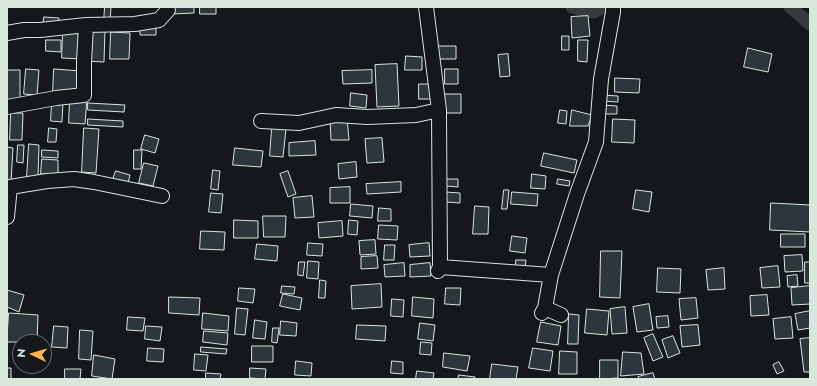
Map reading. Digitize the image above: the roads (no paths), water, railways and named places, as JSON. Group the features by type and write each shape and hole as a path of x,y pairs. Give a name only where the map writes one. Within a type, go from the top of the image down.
{"street":[{"path":"426,7 439,110 439,269 551,275"},
{"path":"561,315 543,310 551,275 577,194 596,142 601,79 613,9"},
{"path":"7,33 24,30 134,24 159,20 168,10"},
{"path":"7,107 56,98 84,95 86,26"},
{"path":"261,121 299,123 336,115 367,118 416,115 439,110"},
{"path":"7,217 10,187 47,181 74,179 162,196"}],"waterway":[{"path":"572,7 593,12 604,7"},
{"path":"790,7 810,24"}]}
